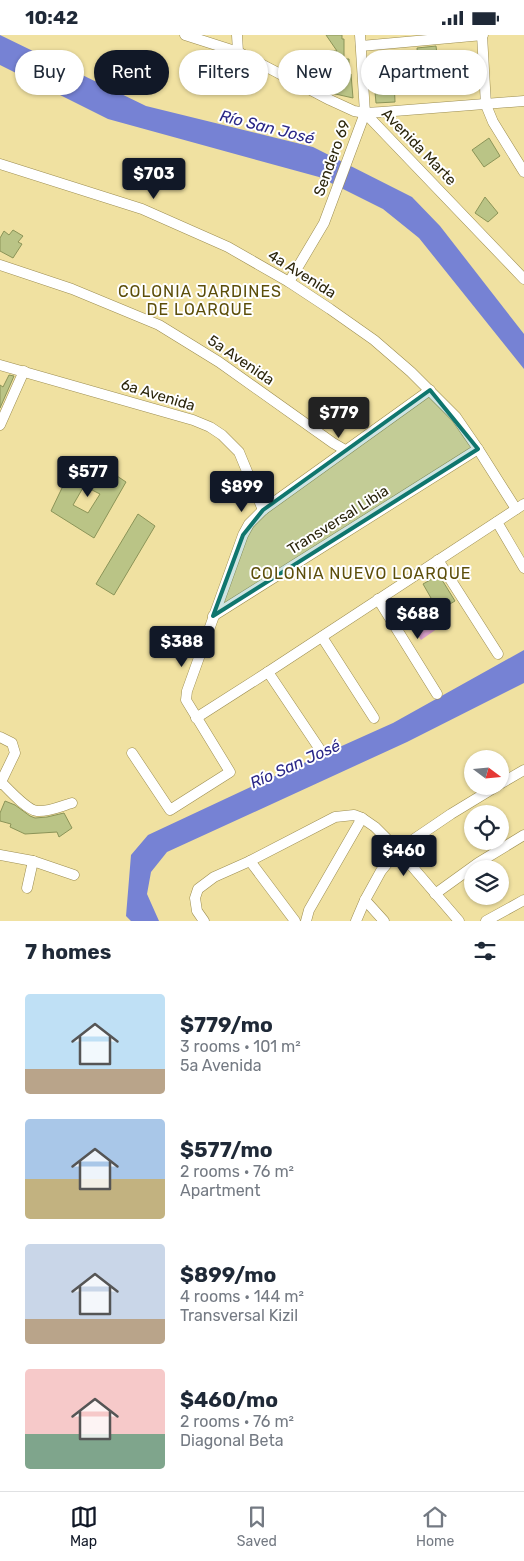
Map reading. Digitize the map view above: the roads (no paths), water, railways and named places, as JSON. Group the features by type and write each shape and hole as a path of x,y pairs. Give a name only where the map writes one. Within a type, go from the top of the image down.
{"street":[{"name":"Avenida Marte","path":"186,35 232,50"},
{"path":"237,35 238,50"},
{"path":"361,40 482,35 486,105 493,122 524,172"},
{"name":"Sendero 69","path":"288,282 324,223 365,113 361,40"},
{"name":"Avenida Marte","path":"268,68 330,100 354,111 365,113 524,279"},
{"path":"365,113 524,101"},
{"name":"4a Avenida","path":"0,164 142,209 228,247 288,282 374,340 430,390 456,417 520,507"},
{"name":"5a Avenida","path":"0,265 72,289 159,325 219,362 345,450"},
{"name":"6a Avenida","path":"0,365 193,420 210,427 222,435 239,452 263,510"},
{"path":"0,425 24,371"},
{"path":"132,753 170,810 230,772 186,699 187,691 242,535 263,510 430,390"},
{"name":"Transversal Libia","path":"213,616 478,449"},
{"path":"196,718 520,507"},
{"path":"498,521 524,568"},
{"path":"438,560 498,654"},
{"path":"378,599 437,694"},
{"path":"322,637 374,718"},
{"path":"268,672 321,751"},
{"path":"0,737 12,743 15,753 0,783 27,806 36,811 52,809 72,803"},
{"path":"509,779 524,770"},
{"path":"356,921 364,900 381,871 398,850 482,795"},
{"path":"204,921 197,911 195,898 198,889 214,877 250,861 335,817 354,815 375,827 398,850 459,921"},
{"path":"306,921 309,910 362,818"},
{"path":"434,893 524,835"},
{"path":"0,855 33,861 74,875"},
{"path":"27,888 33,861"},
{"path":"250,861 295,921"},
{"path":"364,900 384,921"},
{"path":"486,921 523,903"}],"water":[{"path":"0,35 31,50 15,50 15,72 0,65"},
{"path":"84,76 94,81 94,95 123,95 146,106 313,147 412,197 440,226 524,334 524,369 419,238 383,209 319,177 108,119 60,95 84,95"},
{"path":"524,650 524,683 407,742 167,852 151,872 147,894 159,921 131,921 126,916 131,855 148,835 393,723"}],"district":[{"name":"COLONIA JARDINES DE LOARQUE","path":"200,300"},
{"name":"COLONIA NUEVO LOARQUE","path":"361,573"}],"water label":[{"name":"Río San José","path":"267,127"},
{"name":"Río San José","path":"295,764"}]}
